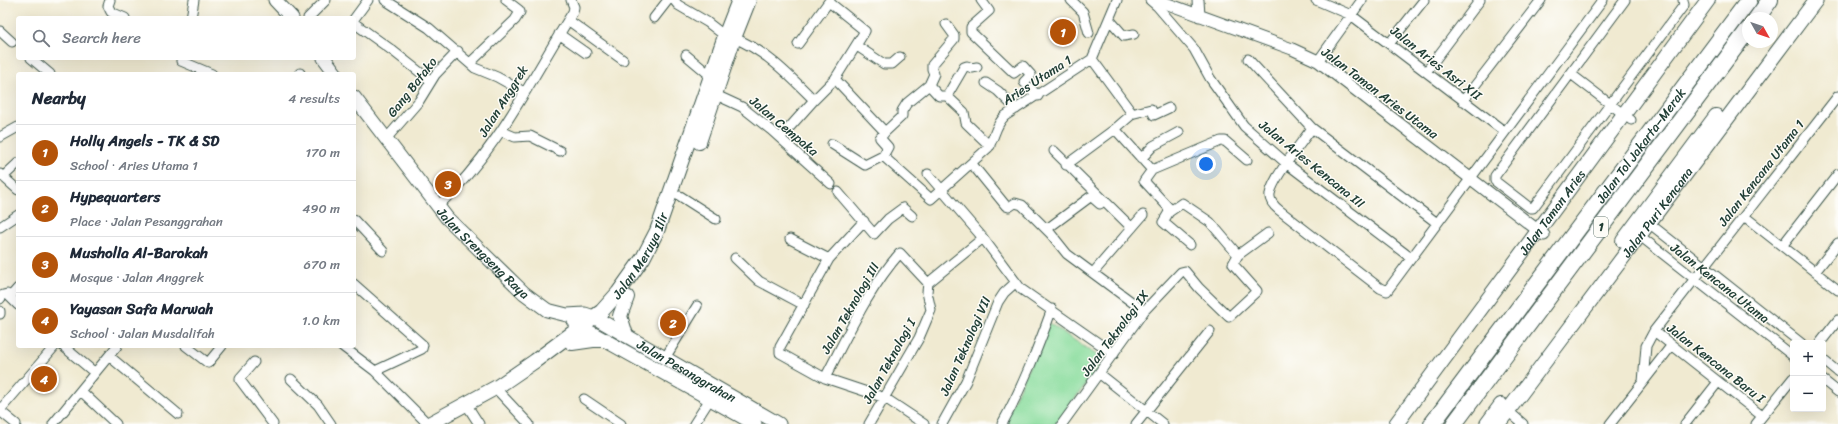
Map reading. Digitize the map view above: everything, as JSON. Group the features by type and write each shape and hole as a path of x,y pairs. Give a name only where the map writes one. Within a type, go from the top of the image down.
{"highway":[{"name":"Jalan Tol Jakarta–Merak","path":"1432,424 1749,0"},
{"path":"1761,12 1770,0"},
{"name":"Jalan Tol Jakarta–Merak","path":"1454,424 1742,38"}],"main road":[{"path":"275,0 290,16"},
{"name":"Jalan Meruya Ilir","path":"428,424 487,393 615,311 627,297 661,245 680,196 716,95 739,0"},
{"name":"Jalan Meruya Ilir","path":"599,320 643,258 657,231 711,76 729,37 749,0"},
{"name":"Jalan Taman Aries","path":"1627,117 1708,0"},
{"name":"Jalan Taman Aries","path":"1396,424 1418,402 1627,117 1719,0"},
{"name":"Jalan Puri Kencana","path":"1778,34 1805,0"},
{"name":"Jalan Puri Kencana","path":"1487,424 1816,0"},
{"name":"Jalan Puri Kencana","path":"1645,220 1768,48"},
{"name":"Jalan Srengseng Raya","path":"356,100 451,223 531,299 547,310 567,314 585,314 599,320"},
{"name":"Jalan Puri Kencana","path":"1498,424 1635,232"},
{"path":"626,335 620,316 627,297"},
{"path":"567,314 585,330"},
{"name":"Jalan Pesanggrahan","path":"599,320 665,358 682,376 710,399 755,424"},
{"name":"Jalan Meruya Ilir","path":"441,424 500,394 572,343 585,330"},
{"name":"Jalan Pesanggrahan","path":"585,330 779,424"},
{"path":"572,343 592,340 606,340"},
{"name":"Jalan Taman Aries","path":"1408,424 1418,402"}],"street":[{"path":"110,0 108,6 111,12 120,16"},
{"path":"191,16 194,0"},
{"path":"310,16 326,0"},
{"path":"356,16 368,0"},
{"path":"385,0 429,28 458,51 475,68 497,77 524,92"},
{"path":"470,63 515,20 519,14 519,10 506,0"},
{"name":"Jalan Anggrek","path":"438,206 470,174 502,131 568,20 574,7 571,0"},
{"path":"654,18 668,0"},
{"path":"674,0 678,5 729,37 748,43 763,53 814,100"},
{"path":"981,0 989,11 971,27 971,32 1012,72 1016,72 1022,66 1030,73 1030,77 1024,82 1038,96"},
{"path":"1071,0 1083,12 1089,33"},
{"name":"Aries Utama 1","path":"942,189 972,164 990,146 999,122 1016,109 1038,96 1092,59 1117,0"},
{"name":"Jalan Aries Kencana III","path":"1150,0 1194,48 1210,78 1244,126 1286,163 1411,258"},
{"name":"Jalan Taman Aries Utama","path":"1157,0 1292,49 1318,61 1469,179 1541,233"},
{"path":"1198,0 1199,16"},
{"name":"Jalan Aries Asri XII","path":"1316,0 1351,14 1504,132"},
{"path":"1318,61 1362,0"},
{"path":"1390,44 1424,0"},
{"path":"1426,72 1480,0"},
{"path":"1463,101 1540,0"},
{"path":"1312,128 1286,163 1271,192 1271,199 1274,205 1382,290 1387,291 1602,0"},
{"path":"1625,0 1572,74 1495,176 1494,179 1497,183 1530,208 1533,208 1684,4 1684,0"},
{"path":"780,138 814,100 835,80 865,31 830,1 798,44"},
{"path":"568,20 623,60"},
{"path":"1109,20 1124,36 1134,34"},
{"path":"356,24 431,81"},
{"path":"832,144 865,165 883,156 888,147 880,138 902,116 902,111 907,103 929,85 934,74 932,65 954,40 954,35 946,24"},
{"path":"0,31 12,42"},
{"path":"559,34 586,53"},
{"path":"857,46 884,64 892,64 900,57"},
{"name":"Gang Batako","path":"386,139 419,102 431,81 458,51"},
{"path":"686,55 711,76"},
{"path":"1092,59 1131,114"},
{"path":"1248,59 1312,128 1437,224"},
{"path":"33,60 48,72"},
{"path":"181,61 207,72"},
{"path":"947,96 964,67 976,67"},
{"path":"1572,74 1627,117"},
{"path":"835,80 885,132"},
{"path":"986,83 998,91 1016,109"},
{"path":"929,85 939,96 947,96 964,112 966,123 990,146"},
{"name":"Jalan Cempaka","path":"716,95 742,107 780,138 831,184"},
{"name":"Jalan Kencana Utama 1","path":"1643,382 1646,346 1654,331 1838,96"},
{"path":"1066,165 1115,129 1131,114 1151,109 1154,115 1169,108"},
{"path":"0,137 16,128"},
{"path":"1115,129 1152,170"},
{"path":"502,131 515,137 530,136 560,150"},
{"path":"1141,159 1153,146 1179,132"},
{"path":"1169,212 1168,207 1144,183 1144,179 1152,170 1221,140 1225,141 1247,160"},
{"path":"1054,151 1066,165 1132,228"},
{"path":"883,156 929,199 942,189"},
{"path":"972,164 1006,206 1019,203 1047,229 1067,254 1144,311"},
{"path":"16,165 2,176 16,184"},
{"path":"928,174 983,238 1021,289 1052,309 1114,354"},
{"path":"1782,246 1838,174"},
{"path":"838,192 874,234 900,209 903,208 912,216"},
{"path":"680,196 716,219"},
{"path":"1047,229 1090,197 1092,197 1104,208"},
{"path":"1190,245 1163,222 1169,212 1182,202 1210,222 1238,255 1268,234"},
{"path":"1093,273 1142,215"},
{"path":"0,227 16,216"},
{"path":"1744,216 1838,290"},
{"name":"Jalan Kencana Utama","path":"1645,220 1797,340"},
{"path":"864,221 829,259 780,347 780,354 825,378 885,398 924,424"},
{"path":"356,222 383,251"},
{"name":"Jalan Kencana Utama","path":"1635,232 1790,354"},
{"path":"928,283 983,238"},
{"path":"790,239 829,259"},
{"path":"1815,272 1838,243"},
{"name":"Jalan Teknologi III","path":"825,378 852,327 884,273 900,253 928,283"},
{"name":"Jalan Teknologi IX","path":"1062,424 1100,374 1144,311 1183,271 1230,317 1257,292 1233,264 1238,255"},
{"path":"735,258 759,281 804,305"},
{"name":"Jalan Teknologi VII","path":"942,424 966,381 998,302 1004,292 1015,282"},
{"name":"Jalan Teknologi I","path":"869,424 919,338 931,310 927,292 928,283"},
{"path":"356,286 423,345 422,349 374,371"},
{"path":"16,290 6,297 16,304"},
{"path":"665,358 697,306"},
{"path":"1002,424 1020,392 1052,309"},
{"path":"1822,340 1838,320"},
{"path":"1136,424 1210,331"},
{"name":"Jalan Kencana Baru I","path":"1654,331 1718,382 1759,420"},
{"path":"1610,424 1672,345"},
{"path":"16,424 0,411 53,348"},
{"path":"65,348 95,373"},
{"path":"53,424 115,348"},
{"path":"189,348 208,362 220,348"},
{"path":"345,348 374,371 428,424"},
{"path":"109,356 178,414"},
{"path":"254,362 240,378 240,380 273,424"},
{"path":"1826,362 1838,372"},
{"path":"1100,374 1163,424"},
{"path":"291,379 318,405 331,424"},
{"path":"1685,424 1718,382"},
{"path":"1759,420 1790,382"},
{"path":"1826,382 1838,392"},
{"path":"81,391 116,424"},
{"path":"500,394 529,424"},
{"path":"584,399 621,424"},
{"path":"694,424 710,399"},
{"path":"470,410 479,424"},
{"path":"1508,411 1523,424"}],"green space":[{"path":"1049,323 1104,360 1056,424 1003,424"}],"place":[{"name":"Holly Angels - TK & SD","path":"1063,32"},
{"name":"Musholla Al-Barokah","path":"448,184"},
{"name":"Hypequarters","path":"673,323"},
{"name":"Yayasan Safa Marwah","path":"44,379"}]}
